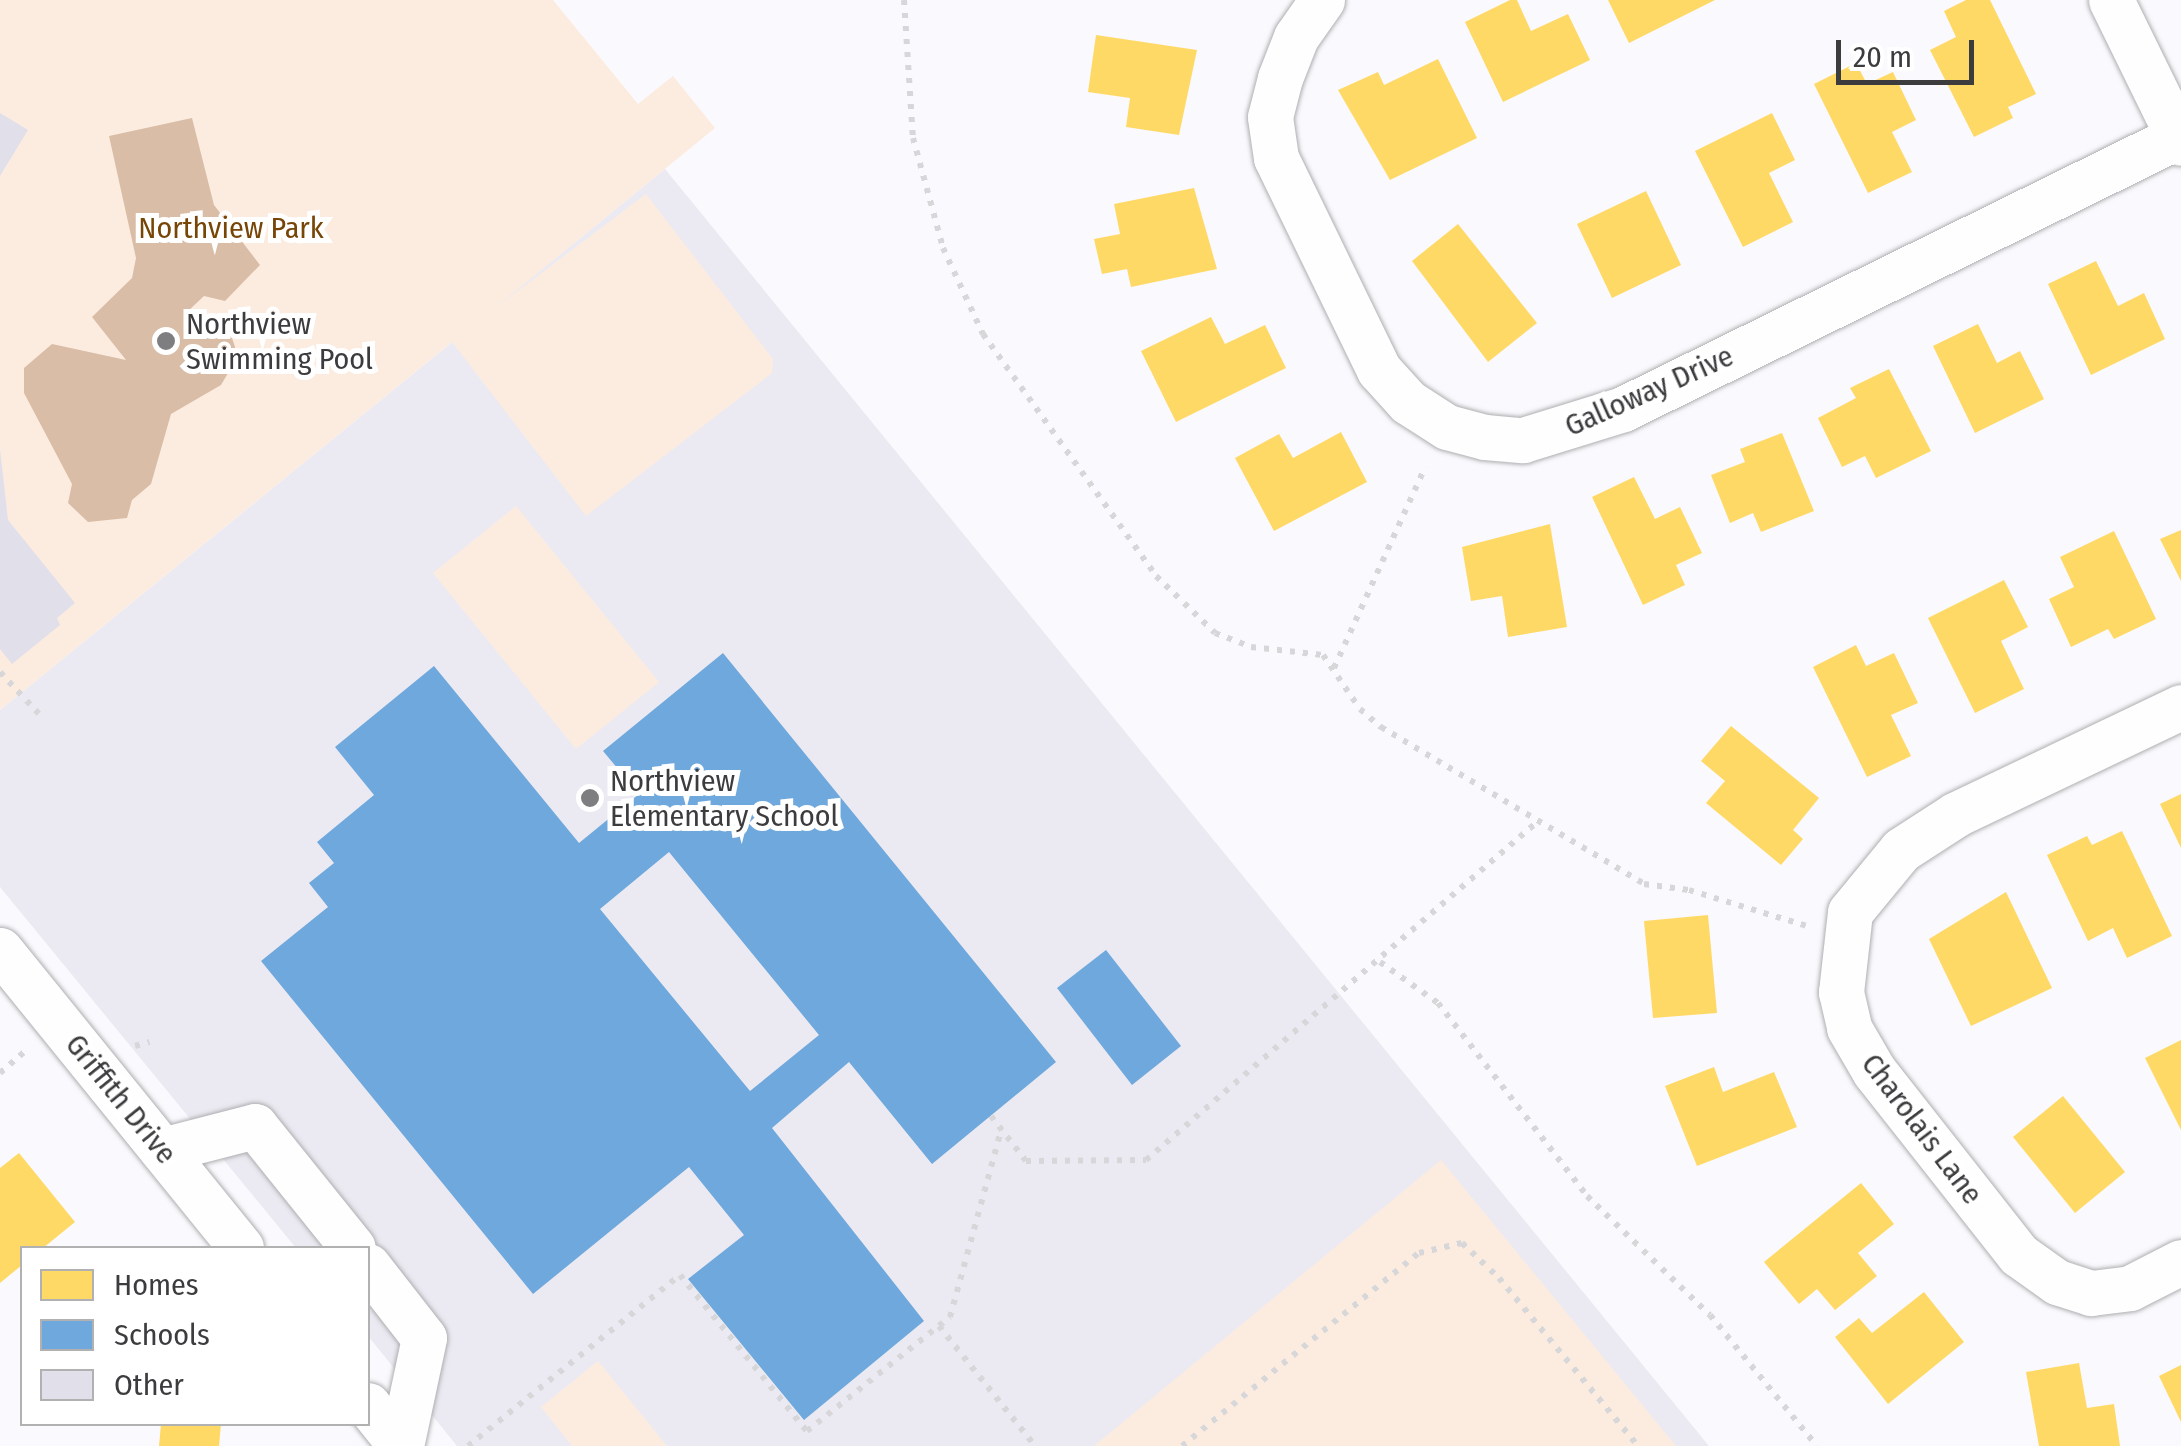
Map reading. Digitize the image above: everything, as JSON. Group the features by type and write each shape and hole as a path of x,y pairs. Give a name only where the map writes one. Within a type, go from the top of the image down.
{"street":[{"name":"Galloway Drive","path":"1322,0 1296,37 1280,78 1270,117 1276,158 1378,370 1408,402 1448,426 1523,440 1572,430 2180,138"},
{"path":"2111,0 2180,138"},
{"name":"Charolais Lane","path":"2181,707 1956,815 1901,850 1850,912 1841,992 1849,1028 1874,1071 2018,1255 2057,1282 2091,1293 2130,1288 2181,1262"},
{"name":"Griffith Drive","path":"0,950 239,1246"},
{"path":"162,1150 256,1126 351,1246"},
{"path":"370,1269 424,1338 400,1446"},
{"path":"370,1408 400,1446"}],"path":[{"path":"904,0 906,89 925,194 983,334 1105,510 1188,607 1216,632 1252,647 1323,655 1360,710 1381,727 1644,884 1688,890 1846,938"},
{"path":"1334,668 1448,426"},
{"path":"0,672 39,714"},
{"path":"991,1116 1026,1160 1146,1160 1380,962 1537,821"},
{"path":"1380,962 1438,1003 1587,1196 1710,1314 1817,1446"},
{"path":"0,1073 24,1052"},
{"path":"468,1446 680,1274 807,1431 950,1317 1002,1130"},
{"path":"1182,1446 1419,1253 1462,1244 1498,1278 1638,1446"},
{"path":"939,1326 1035,1446"}],"shaded area":[{"path":"192,118 214,205 260,265 225,301 204,296 186,313 207,334 232,338 238,356 221,385 171,414 151,484 132,500 127,518 88,522 68,503 72,484 24,393 24,368 52,344 126,360 92,317 132,278 136,258 109,136"},
{"name":"Northview Elementary School","path":"665,169 1709,1446 457,1446 370,1338 370,1246 294,1246 0,887 0,710"}],"green space":[{"name":"Northview Park","path":"0,0 553,0 638,104 673,76 715,128 495,308 646,194 773,359 772,373 586,516 452,342 0,710"},
{"path":"516,506 659,682 576,749 433,573"},
{"path":"1441,1160 1676,1446 1094,1446"},
{"path":"598,1361 667,1446 572,1446 541,1407"}],"building: Homes":[{"path":"1517,0 1531,31 1568,14 1590,60 1503,102 1465,22"},
{"path":"1608,0 1715,0 1629,43"},
{"path":"1966,0 1990,0 2036,94 2008,107 2013,118 1974,137 1930,50 1956,37 1944,11"},
{"path":"1096,35 1197,50 1179,135 1126,127 1130,98 1088,92"},
{"path":"1438,59 1477,138 1390,180 1338,90 1378,72 1384,85"},
{"path":"1856,63 1867,84 1893,72 1916,120 1892,132 1912,172 1868,193 1814,84"},
{"path":"1772,113 1795,160 1769,173 1793,222 1743,247 1695,151"},
{"path":"1194,188 1217,269 1131,287 1127,269 1102,274 1094,239 1120,234 1114,204"},
{"path":"1646,191 1681,265 1612,298 1577,224"},
{"path":"1458,224 1537,323 1488,362 1412,261"},
{"path":"2096,261 2118,306 2144,293 2165,339 2091,375 2048,284"},
{"path":"1211,317 1225,344 1265,325 1286,368 1176,422 1141,351"},
{"path":"1978,324 1997,363 2020,351 2044,399 1975,433 1933,346"},
{"path":"1889,369 1931,451 1876,478 1865,456 1842,467 1818,418 1856,398 1850,388"},
{"path":"1341,432 1367,482 1274,531 1235,458 1279,434 1293,458"},
{"path":"1782,433 1814,511 1761,532 1753,513 1730,523 1711,475 1745,462 1740,449"},
{"path":"1634,477 1655,519 1680,507 1702,553 1676,565 1685,585 1643,605 1592,497"},
{"path":"1550,524 1567,627 1508,637 1502,596 1471,601 1462,547"},
{"path":"2181,530 2181,581 2160,539"},
{"path":"2114,531 2156,619 2114,639 2108,629 2071,647 2049,599 2074,587 2060,557"},
{"path":"2004,580 2028,627 2001,641 2024,689 1975,713 1928,618"},
{"path":"1856,645 1866,666 1894,653 1918,703 1891,715 1911,756 1867,777 1813,667"},
{"path":"1731,726 1819,798 1793,830 1803,839 1781,865 1706,803 1725,781 1701,761"},
{"path":"2181,794 2181,848 2160,804"},
{"path":"2122,831 2172,936 2127,958 2113,928 2088,941 2047,855 2087,836 2092,845"},
{"path":"2006,892 2052,988 1971,1026 1929,939"},
{"path":"1708,915 1717,1013 1653,1018 1644,921"},
{"path":"2181,1040 2181,1130 2145,1058"},
{"path":"1714,1067 1723,1092 1774,1072 1797,1127 1697,1166 1665,1086"},
{"path":"2063,1096 2125,1172 2075,1213 2013,1137"},
{"path":"19,1153 75,1222 45,1246 20,1246 20,1267 0,1283 0,1168"},
{"path":"1861,1183 1894,1224 1858,1253 1877,1276 1835,1310 1817,1289 1799,1304 1764,1262"},
{"path":"1924,1292 1964,1342 1888,1404 1835,1337 1859,1318 1872,1333"},
{"path":"2079,1363 2087,1408 2114,1404 2120,1446 2039,1446 2026,1372"},
{"path":"2181,1365 2181,1422 2159,1376"},
{"path":"161,1426 221,1426 219,1446 159,1446"}],"building: Schools":[{"path":"723,653 1056,1062 932,1164 849,1062 772,1128 924,1321 804,1420 688,1279 744,1235 689,1167 533,1294 261,961 328,907 309,883 334,863 317,842 374,795 335,747 434,666 579,843 639,794 603,751","holes":["669,852 819,1035 750,1091 600,909"]},
{"path":"1106,950 1181,1046 1132,1085 1057,988"}],"building: Other":[{"path":"0,113 28,130 0,176"},
{"path":"0,449 8,520 75,603 57,618 60,625 12,664 0,649"}],"place":[{"name":"Northview Swimming Pool","path":"166,341"},
{"name":"Northview Elementary School","path":"590,798"}]}
